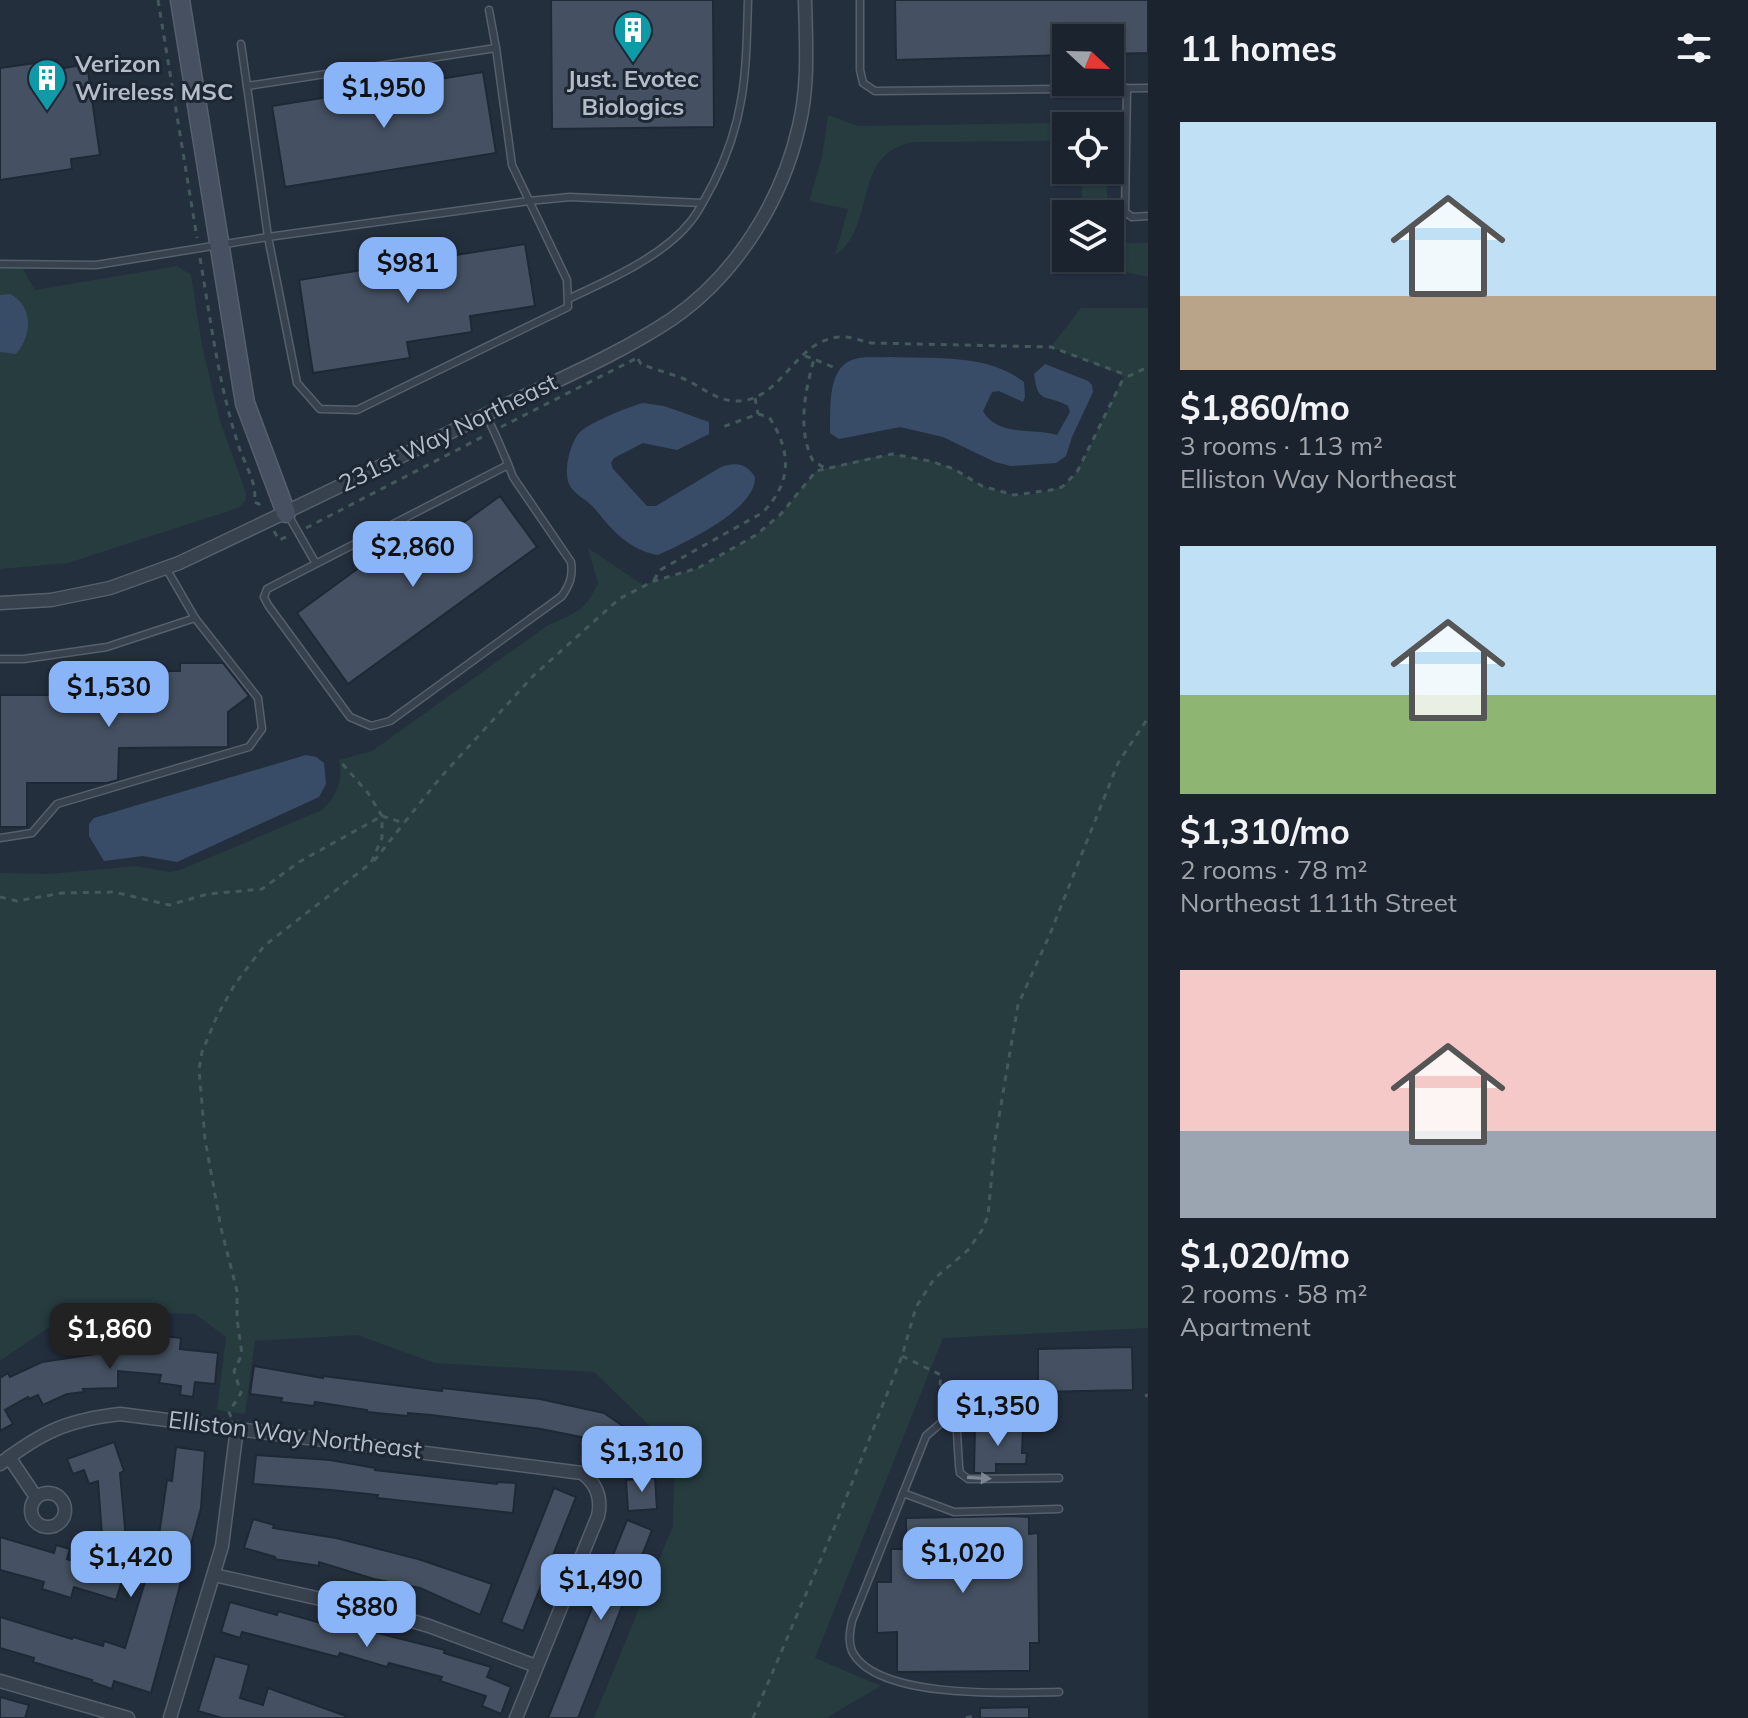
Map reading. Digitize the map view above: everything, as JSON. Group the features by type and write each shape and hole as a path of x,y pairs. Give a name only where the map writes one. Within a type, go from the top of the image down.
{"street":[{"path":"180,0 245,403 286,513"},
{"name":"231st Way Northeast","path":"0,603 51,600 110,588 166,568 587,366 672,319 736,258 774,198 785,174 800,125 806,70 805,0"},
{"name":"Elliston Way Northeast","path":"5,1461 52,1429 106,1416 137,1414 577,1471 595,1487 599,1498 598,1516 536,1666"},
{"path":"170,1718 214,1575 227,1516 237,1428"},
{"path":"5,1461 36,1497"},
{"path":"214,1575 392,1615 536,1666 516,1718"},
{"path":"0,1681 128,1718"}],"lane":[{"path":"568,299 615,277 665,245 691,222 728,154 739,119 746,77 748,0"},
{"path":"860,0 860,70 863,83 875,91 1148,88"},
{"path":"241,44 268,237 297,383 320,409 357,410 568,307 567,280 512,165 489,10"},
{"path":"247,86 496,48"},
{"path":"1127,88 1125,212 1132,217 1148,216"},
{"path":"0,264 96,265 268,237 570,197 702,203"},
{"path":"486,415 522,492 571,562 570,584 562,596 380,726 371,726 350,717 264,597 267,589 508,465"},
{"path":"286,513 315,562"},
{"path":"0,838 32,833 57,804 249,747 262,729 258,698 195,618 166,568"},
{"path":"0,659 24,659 107,647 195,618"},
{"path":"1059,1478 963,1477 959,1466 956,1416 942,1422 926,1436 852,1621 849,1643 859,1661 882,1677 911,1686 982,1692 1059,1692"},
{"path":"903,1493 954,1512 1059,1509"}],"path":[{"path":"279,540 637,358 641,364 684,379 730,401 755,398 777,385 803,355 824,340 845,336 871,343 1051,347 1125,375 1135,375 1148,367"},
{"path":"803,355 838,369"},
{"path":"814,359 808,380 804,427 813,461 825,468"},
{"path":"237,1428 229,1412 241,1393 234,1371 242,1354 237,1291 221,1228 205,1139 199,1069 210,1033 235,984 264,946 371,863 440,778 534,675 619,599 654,581 698,568 756,535 781,514 809,476 825,468 892,454 942,465 982,486 1014,495 1062,487 1077,472 1125,375"},
{"path":"755,398 758,414"},
{"path":"654,581 660,570 762,513 777,496 786,475 785,454 769,417 758,414 720,428"},
{"path":"753,1718 835,1526 902,1356 916,1307 934,1279 968,1250 988,1216 995,1140 1018,1005 1050,934 1118,763 1148,718"},
{"path":"339,760 368,793 382,816 382,838 371,863"},
{"path":"382,816 404,823"},
{"path":"0,897 17,901 62,893 114,892 169,905 208,894 262,889 299,862 360,831 382,816"},
{"path":"902,1356 941,1375 940,1384 954,1407"},
{"path":"966,1718 973,1716"}],"green space":[{"path":"828,115 858,126 1052,123 1052,141 915,142 895,148 881,160 872,175 856,227 848,243 835,255 848,209 809,201 822,157"},
{"path":"1082,184 1107,184 1107,200 1082,200"},
{"path":"1124,243 1148,243 1148,277 1124,272"},
{"path":"0,264 20,264 35,290 177,266 191,275 202,345 220,421 246,493 245,501 238,508 68,563 0,569"},
{"path":"1081,308 1148,308 1148,1328 943,1338 815,1658 881,1686 826,1718 594,1718 673,1526 674,1481 666,1457 649,1425 594,1372 435,1363 357,1335 255,1341 245,1414 217,1410 226,1337 195,1314 73,1311 0,1361 0,873 49,874 136,866 169,872 180,870 322,810 338,787 339,760 372,751 548,625 573,614 584,605 598,583 588,548 643,585 698,568 756,535 781,514 816,471 892,454 954,469 982,486 1014,495 1062,487 1077,472 1124,376 1051,347"}],"water":[{"path":"10,294 23,306 28,322 25,338 16,354 0,352 0,295"},
{"path":"855,359 959,359 993,366 1009,373 1024,382 1023,402 999,391 992,392 983,411 997,425 1016,430 1057,435 1070,412 1068,406 1044,397 1038,391 1034,374 1045,364 1088,381 1093,392 1066,456 1056,463 1011,466 995,462 943,437 900,427 839,439 830,433 832,390 839,370"},
{"path":"643,403 664,406 709,422 709,434 677,450 643,443 614,458 611,463 613,469 647,506 656,506 726,465 744,466 755,477 752,489 732,513 700,534 658,555 638,549 622,538 574,491 567,478 569,456 581,431"},
{"path":"306,755 324,763 326,784 319,797 177,862 143,856 104,861 89,836 89,824 94,818"}],"building":[{"name":"Just. Evotec Biologics","path":"551,0 713,0 714,127 552,129"},
{"path":"895,0 1148,0 1148,53 1124,54 1124,24 1052,24 1052,55 896,60"},
{"name":"Verizon Wireless MSC","path":"57,60 58,69 87,64 100,155 71,159 72,169 0,180 0,68"},
{"path":"483,72 496,153 285,187 272,106"},
{"path":"525,244 535,306 470,316 472,332 407,342 410,358 313,373 299,280"},
{"path":"500,496 537,547 348,684 297,613 375,556 383,566 432,530 442,538"},
{"path":"180,663 223,663 249,696 228,712 228,747 119,748 118,780 107,783 27,783 27,827 0,827 0,695 126,695 126,671 180,671"},
{"path":"147,1334 181,1338 180,1349 218,1353 215,1384 195,1382 193,1397 180,1395 181,1386 159,1383 161,1375 118,1371 118,1388 83,1389 84,1392 67,1394 43,1405 38,1395 28,1397 5,1410 13,1424 0,1431 0,1378 8,1373 10,1377 42,1362 103,1353 103,1340 147,1339"},
{"path":"1132,1347 1133,1390 1038,1392 1038,1349"},
{"path":"254,1366 323,1378 540,1399 604,1413 627,1429 611,1453 591,1439 541,1429 431,1415 367,1412 315,1402 314,1406 281,1402 282,1398 250,1394"},
{"path":"975,1426 1023,1427 1022,1453 1027,1453 1026,1464 996,1464 996,1473 974,1473"},
{"path":"114,1442 124,1471 120,1473 127,1550 131,1552 116,1600 74,1587 71,1598 42,1589 44,1582 0,1570 0,1537 54,1553 56,1545 70,1549 67,1559 90,1566 93,1558 112,1564 122,1533 102,1535 98,1481 89,1484 84,1470 73,1474 67,1459"},
{"path":"638,1443 649,1460 627,1474 616,1457"},
{"path":"176,1447 205,1451 201,1508 151,1693 114,1681 112,1689 0,1648 0,1617 72,1639 103,1646 104,1641 125,1648 159,1535 167,1480 172,1481"},
{"path":"256,1455 330,1460 375,1470 497,1484 516,1483 513,1513 377,1498 378,1495 253,1484"},
{"path":"655,1478 657,1509 628,1511 626,1480"},
{"path":"554,1488 576,1497 523,1631 501,1622"},
{"path":"1029,1517 1029,1534 1038,1533 1039,1643 1030,1643 1030,1671 897,1672 897,1632 877,1633 877,1582 891,1582 891,1549 906,1549 906,1518"},
{"path":"253,1519 274,1525 273,1528 336,1538 418,1559 492,1584 480,1615 420,1588 374,1579 319,1562 319,1566 274,1559 244,1548"},
{"path":"627,1520 652,1530 578,1718 548,1718"},
{"path":"230,1602 277,1615 278,1611 353,1632 354,1627 445,1650 444,1653 491,1667 487,1677 511,1687 501,1714 482,1706 486,1696 440,1681 442,1677 389,1663 387,1667 340,1653 338,1657 242,1632 240,1638 221,1632"},
{"path":"215,1656 249,1665 240,1698 263,1705 268,1688 346,1716 222,1718 198,1711"},
{"path":"0,1697 29,1705 25,1718 0,1718"},
{"path":"1029,1707 1029,1718 980,1718 980,1708"}],"place":[{"name":"Just. Evotec Biologics","path":"633,64"},
{"name":"Verizon Wireless MSC","path":"47,112"}]}
